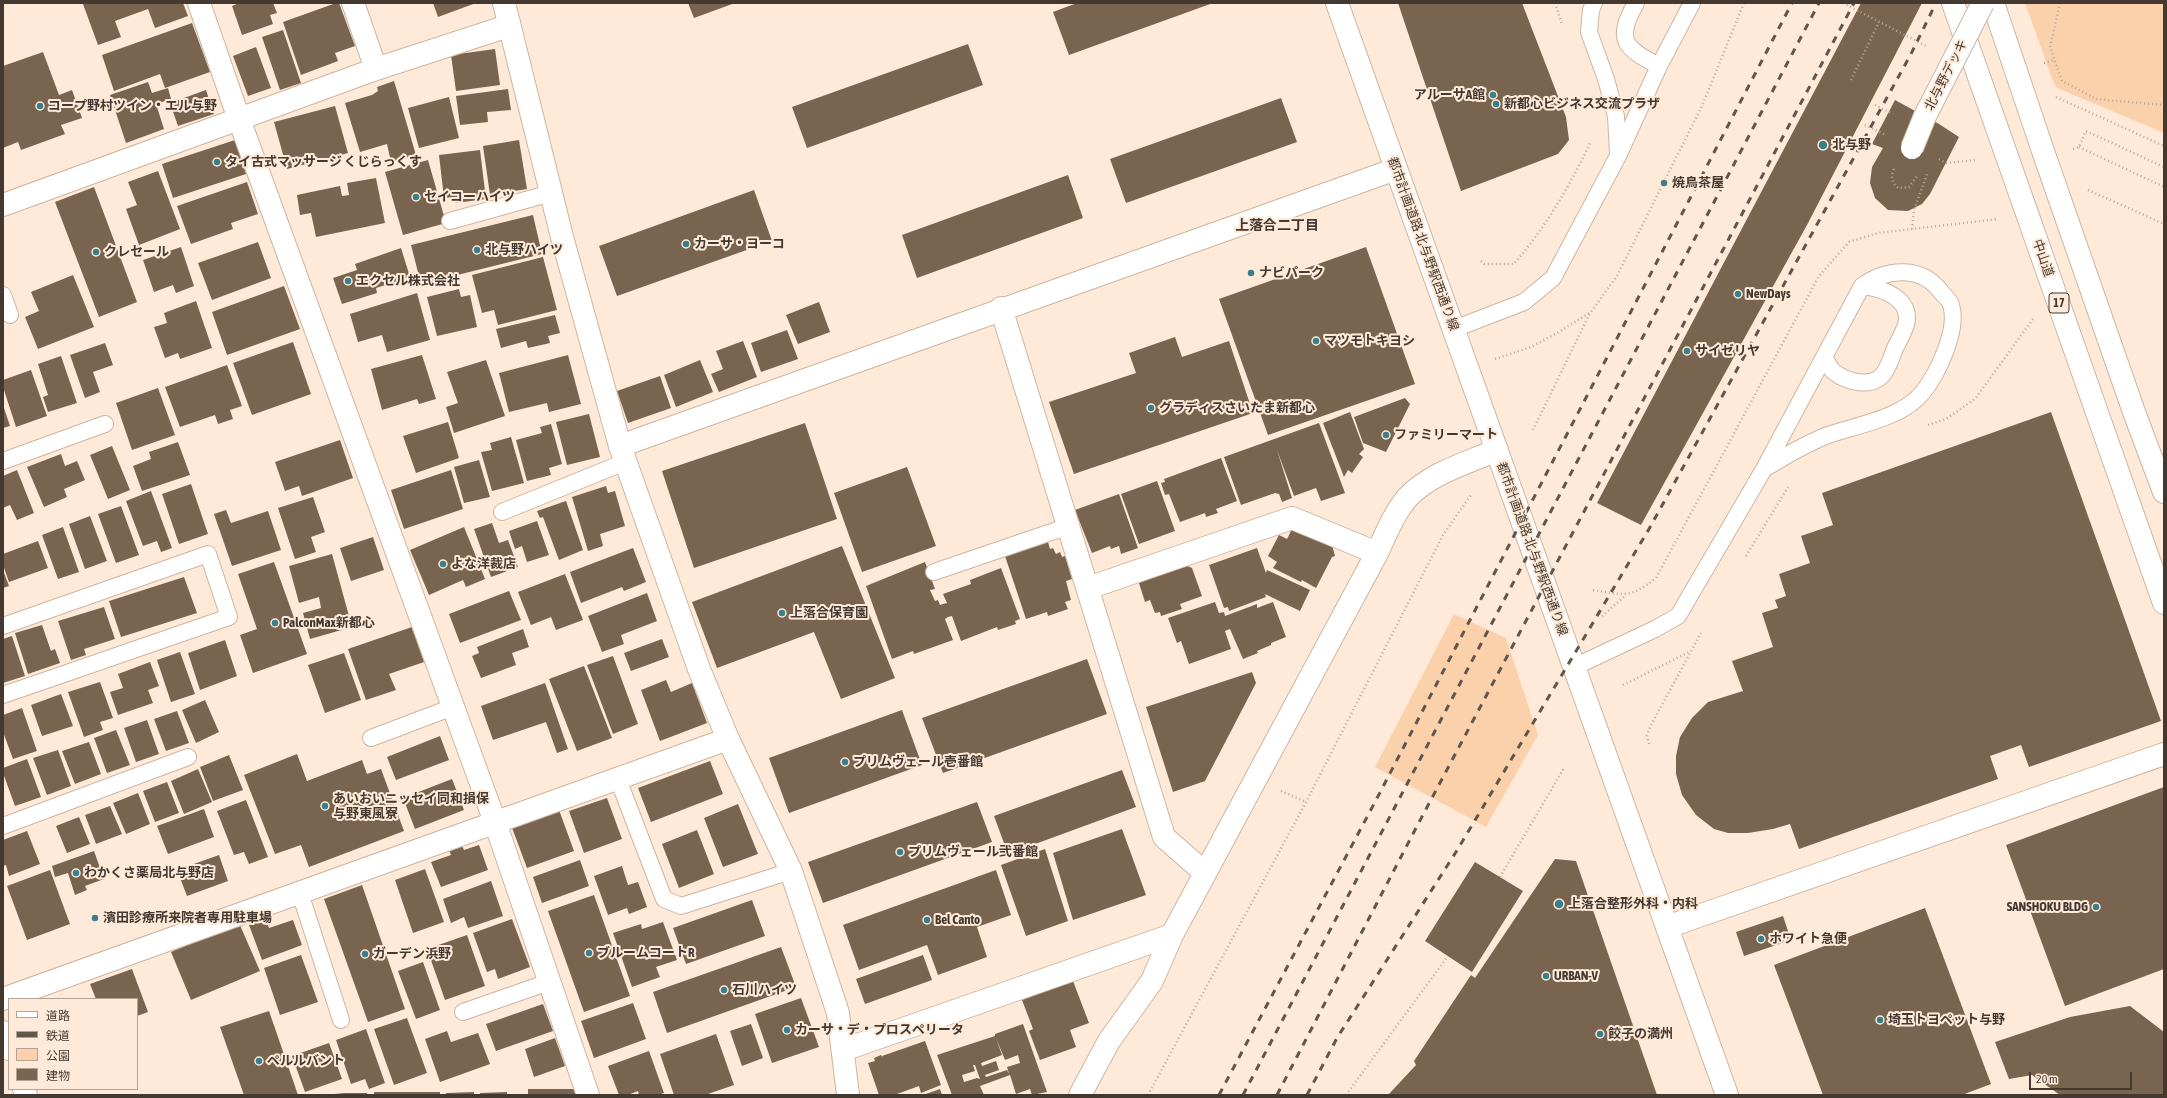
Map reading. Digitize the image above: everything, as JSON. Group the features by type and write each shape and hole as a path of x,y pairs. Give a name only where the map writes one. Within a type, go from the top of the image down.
{"main road":[{"path":"199,3 239,119 495,822 588,1095"},
{"path":"353,3 376,70"},
{"path":"504,3 508,26 551,193 622,454 699,669 728,739 791,871 838,1013 848,1095"},
{"name":"都市計画道路 北与野駅西通り線","path":"1337,3 1727,1095"},
{"name":"中山道","path":"1954,3 2164,603"},
{"name":"北与野デッキ","path":"1912,148 1925,116 1983,3"},
{"path":"1993,3 2050,174 2134,412 2164,492"},
{"path":"3,205 376,70 508,26"},
{"path":"622,454 1001,308 1396,168"},
{"path":"1001,308 1164,837 1205,873"},
{"path":"1080,1095 1109,1041 1152,981 1172,935 1377,553 1394,518 1408,498 1435,476 1497,450"},
{"path":"1088,588 1292,518 1377,553"},
{"path":"3,999 728,739"},
{"path":"1667,927 2164,754"},
{"path":"843,1050 1172,935"},
{"path":"3,1032 8,1046"}],"lane":[{"path":"1594,3 1591,10 1589,32 1606,79 1616,116 1618,156"},
{"path":"1636,3 1626,21 1624,30 1626,41 1635,53 1659,66"},
{"path":"1454,329 1524,302 1553,278 1618,156 1659,66 1692,3"},
{"path":"450,221 551,193"},
{"path":"1574,667 1655,629 1678,616 1764,469 1862,286 1885,273 1906,272 1922,276 1938,287 1951,305 1952,324 1949,342 1938,370 1922,394 1900,411 1800,447 1764,469"},
{"path":"1824,357 1833,372 1852,382 1872,382 1884,374 1906,325 1907,314 1901,301 1892,294 1875,288 1862,286"},
{"path":"3,295 10,315"},
{"path":"3,461 105,424"},
{"path":"502,512 622,454"},
{"path":"934,572 1069,526"},
{"path":"3,626 208,554 229,617 3,696"},
{"path":"371,738 453,707"},
{"path":"3,826 188,757"},
{"path":"618,779 664,898 681,906 791,871"},
{"path":"300,893 342,1020"},
{"path":"463,1012 549,982"}],"path":[{"path":"1556,3 1562,26"},
{"path":"1533,430 1590,312 1617,276 1698,113 1744,3"},
{"path":"1843,3 1932,49"},
{"path":"2060,3 2050,47 2062,81 2096,99 2164,105"},
{"path":"1852,80 1880,22"},
{"path":"2046,63 2054,60"},
{"path":"2055,96 2164,146"},
{"path":"1865,125 1888,136"},
{"path":"2079,147 2086,131 2164,167"},
{"path":"1481,261 1484,264 1514,264 1536,240 1580,165 1591,141"},
{"path":"2069,150 2079,147 2164,187"},
{"path":"1946,163 1981,159"},
{"path":"1912,229 1914,210 1924,180"},
{"path":"2082,188 2164,224"},
{"path":"1489,360 1531,347 1559,332 1590,312"},
{"path":"1923,427 1946,419 1975,399 2036,316"},
{"path":"1743,561 1790,482"},
{"path":"1148,1095 1306,802 1443,535 1471,495"},
{"path":"1602,616 1626,595"},
{"path":"1649,744 1647,736 1650,727 1704,628"},
{"path":"1623,685 1690,652"},
{"path":"1500,877 1564,768"},
{"path":"1346,1095 1448,956"}],"green space":[{"path":"2025,3 2164,3 2164,133 2057,88 2053,81"},
{"path":"1454,614 1506,638 1538,735 1486,827 1375,767"}],"building":[{"path":"183,3 188,16 155,28 148,9 115,21 121,37 98,45 83,4"},
{"path":"239,3 273,3 277,13 270,15 273,24 242,35 232,6"},
{"path":"339,3 355,46 335,53 338,61 301,75 283,22"},
{"path":"433,3 476,3 438,17"},
{"path":"688,3 735,3 694,18"},
{"path":"1077,3 1213,3 1069,55 1053,12"},
{"name":"アルーサA館","path":"1398,3 1522,3 1566,117 1569,140 1558,154 1461,191"},
{"path":"1861,3 1922,3 1807,225 1641,525 1597,503"},
{"path":"192,23 210,72 165,88 160,74 114,91 102,55"},
{"path":"283,30 301,83 280,90 262,37"},
{"path":"968,44 983,85 807,148 792,107"},
{"path":"256,47 271,88 248,96 233,56"},
{"path":"495,49 500,85 456,91 451,55"},
{"name":"コープ野村ツイン・エル与野","path":"43,52 59,95 72,90 82,118 61,125 65,134 21,150 18,142 3,148 3,66"},
{"path":"394,81 416,155 391,162 387,144 360,152 345,103 372,95 378,91 377,87"},
{"path":"148,82 152,93 168,88 171,99 156,104 164,129 126,143 110,95"},
{"path":"508,89 511,110 487,112 488,122 460,125 456,96"},
{"path":"206,90 214,114 178,126 170,103"},
{"path":"449,97 459,138 419,148 408,108"},
{"path":"1281,98 1297,142 1126,203 1110,159"},
{"path":"1895,100 1939,124 1959,137 1930,194 1922,204 1908,211 1888,210 1875,198 1870,183 1872,167 1883,148 1872,144"},
{"path":"335,106 348,153 287,169 274,122"},
{"path":"235,140 246,174 173,198 162,164"},
{"path":"519,140 527,189 490,195 483,146"},
{"path":"480,150 486,199 456,203 455,197 444,198 439,155"},
{"name":"セイコーハイツ","path":"428,160 446,223 403,235 385,172"},
{"path":"158,171 180,229 139,245 126,209 137,205 128,182"},
{"path":"1068,175 1083,218 917,278 902,235"},
{"path":"376,178 385,223 316,237 311,213 300,215 297,195 340,186 342,196 349,195 347,183"},
{"path":"247,182 258,214 231,223 233,229 191,244 177,206"},
{"name":"クレセール","path":"94,187 137,302 99,317 55,202"},
{"name":"カーサ・ヨーコ","path":"754,190 772,241 617,296 599,246"},
{"name":"北与野ハイツ","path":"533,215 542,254 421,284 411,245"},
{"path":"258,242 271,278 212,300 198,263"},
{"path":"181,247 194,286 176,293 173,285 154,292 143,260"},
{"path":"1366,247 1415,384 1268,435 1219,299"},
{"path":"401,248 410,277 376,288 377,293 342,304 333,278 357,270 355,264"},
{"path":"543,257 557,310 498,325 494,310 482,313 472,275"},
{"path":"73,275 94,327 38,349 25,317 39,311 31,292"},
{"path":"284,286 300,329 227,355 212,312"},
{"path":"459,289 461,297 470,295 477,327 437,336 427,297"},
{"path":"417,293 430,340 387,352 382,335 358,342 350,314"},
{"path":"196,301 212,348 180,359 178,353 165,358 154,327 167,323 164,313"},
{"path":"819,302 830,332 798,344 786,315"},
{"path":"555,315 560,333 548,336 550,343 528,348 526,341 501,348 496,329"},
{"path":"787,330 798,359 761,372 751,343"},
{"name":"グラディスさいたま新都心","path":"1175,337 1182,357 1229,341 1253,413 1074,474 1049,402 1136,373 1129,353"},
{"path":"743,341 757,377 719,392 711,374 723,369 716,351"},
{"path":"293,342 311,394 252,415 233,363"},
{"path":"105,343 113,365 93,372 100,392 85,398 70,355"},
{"path":"422,355 436,399 419,404 417,399 382,410 371,369"},
{"path":"568,355 581,404 549,412 547,403 509,412 499,373"},
{"path":"61,356 77,403 48,412 43,397 48,395 38,364"},
{"path":"486,360 505,416 454,433 446,407 458,403 447,372"},
{"path":"700,360 713,392 676,407 664,375"},
{"path":"227,365 242,406 230,410 233,419 218,424 215,415 180,427 165,387"},
{"path":"31,370 47,416 16,427 3,387 3,380"},
{"path":"660,376 671,408 628,423 617,391"},
{"path":"158,388 175,435 132,450 116,403"},
{"path":"1405,398 1410,404 1386,452 1363,443 1354,417"},
{"path":"3,405 10,426 3,428"},
{"path":"1350,412 1364,449 1359,454 1363,457 1352,473 1348,470 1344,477 1323,423"},
{"path":"2051,412 2161,721 2029,767 2021,745 1990,756 1998,779 1799,849 1790,824 1773,829 1748,833 1728,833 1714,829 1696,815 1682,795 1676,774 1676,756 1680,737 1692,718 1708,702 1743,691 1732,661 1773,647 1762,613 1778,608 1775,600 1786,596 1779,574 1810,563 1801,536 1833,525 1822,493"},
{"path":"589,414 600,457 567,465 556,422"},
{"path":"448,422 459,458 416,473 403,436"},
{"path":"805,423 837,519 694,568 662,471"},
{"path":"1319,423 1345,493 1321,501 1316,488 1294,496 1277,450 1292,498 1282,502 1279,494 1275,493 1241,505 1224,457"},
{"path":"551,424 562,464 549,468 551,475 527,481 516,440 542,433 540,427"},
{"path":"511,437 524,483 492,491 481,452 492,450 490,443"},
{"path":"340,440 353,478 302,496 299,486 285,491 275,462"},
{"path":"178,442 190,475 142,491 133,466 151,459 149,452"},
{"path":"112,446 130,490 108,499 90,455"},
{"path":"61,454 65,466 77,461 85,480 64,489 67,497 44,507 27,467"},
{"path":"1221,458 1237,501 1216,509 1218,513 1206,517 1205,513 1180,522 1169,494 1165,495 1161,483 1165,482 1164,479"},
{"path":"479,460 490,497 464,503 454,467"},
{"path":"907,467 936,546 862,572 834,493"},
{"path":"17,470 34,513 17,520 10,505 3,508 3,476"},
{"path":"451,470 463,509 404,529 391,490"},
{"path":"1157,481 1175,531 1139,544 1121,494"},
{"path":"191,484 208,534 179,544 162,494"},
{"path":"606,486 608,493 615,491 625,526 600,534 603,546 588,551 572,497"},
{"path":"151,491 172,548 161,552 157,541 143,546 126,501"},
{"path":"1119,494 1138,548 1121,554 1119,546 1111,549 1110,546 1092,553 1075,510"},
{"path":"313,497 325,532 311,537 316,552 295,559 278,508"},
{"path":"566,501 583,550 559,560 543,517 540,518 537,511"},
{"path":"121,506 139,555 116,563 98,514"},
{"path":"226,510 231,523 268,511 281,550 232,566 214,514"},
{"path":"90,516 107,561 85,569 69,524"},
{"path":"537,521 549,555 527,562 522,546 515,549 509,531"},
{"path":"492,523 499,543 508,540 518,567 491,577 474,529"},
{"path":"63,527 79,572 58,579 42,535"},
{"path":"464,527 485,579 466,587 463,580 429,595 410,550"},
{"path":"1293,527 1325,539 1323,543 1332,545 1335,556 1332,557 1316,588 1302,580 1301,582 1273,568 1277,562 1268,556 1279,535 1287,539"},
{"path":"373,537 384,570 351,581 340,548"},
{"path":"38,541 48,568 9,582 3,565 3,554"},
{"path":"1048,542 1050,549 1053,548 1056,554 1060,552 1062,557 1065,556 1072,579 1066,581 1071,600 1065,602 1068,609 1048,616 1047,612 1026,619 1005,556"},
{"path":"842,546 895,678 841,699 814,632 717,668 692,602"},
{"path":"633,548 646,582 624,591 622,587 581,603 570,572"},
{"path":"1257,548 1266,573 1267,570 1310,590 1300,611 1265,594 1266,597 1229,611 1228,607 1224,608 1209,565"},
{"path":"332,554 352,627 310,639 303,613 321,608 319,597 299,603 289,566"},
{"name":"PalconMax新都心","path":"274,562 307,654 253,673 240,635 257,629 238,574"},
{"path":"925,562 935,589 930,590 935,601 938,600 940,605 943,604 948,617 945,619 953,640 914,654 913,651 892,659 866,586"},
{"path":"1185,565 1192,568 1202,596 1180,604 1182,609 1161,616 1160,612 1155,613 1150,600 1145,602 1139,583 1151,578 1150,576"},
{"path":"1001,568 1020,619 1015,621 1016,624 998,630 997,627 961,641 952,616 948,617 943,604 947,603 943,594 971,584 970,580"},
{"path":"3,570 9,586 3,588"},
{"path":"565,574 583,620 556,630 551,617 531,625 518,592"},
{"path":"184,577 197,613 121,637 109,601"},
{"path":"509,591 521,620 460,643 449,614"},
{"path":"647,593 657,621 621,635 624,644 602,652 588,616"},
{"path":"1215,602 1219,613 1224,612 1225,616 1257,604 1257,608 1273,602 1286,637 1257,651 1258,653 1243,659 1230,629 1225,631 1231,649 1189,664 1181,641 1177,643 1168,618"},
{"path":"104,607 115,639 84,649 86,655 71,660 58,621"},
{"path":"42,625 51,651 55,649 60,663 28,674 15,633"},
{"path":"412,627 424,662 389,674 396,690 366,700 348,649"},
{"path":"523,629 529,647 512,653 516,665 481,678 472,656 479,653 477,647"},
{"path":"12,636 25,676 3,683 3,639"},
{"path":"662,639 669,657 631,671 624,653"},
{"path":"225,640 237,676 200,690 188,653"},
{"path":"180,652 195,694 171,702 157,660"},
{"path":"344,653 361,700 325,713 308,665"},
{"path":"613,656 638,724 613,734 587,665"},
{"path":"1087,659 1107,714 943,773 922,718"},
{"path":"150,662 159,686 148,690 153,703 118,715 110,692 123,688 118,674"},
{"path":"584,666 612,738 577,751 549,679"},
{"path":"1252,672 1256,683 1205,781 1173,792 1146,707"},
{"path":"666,680 671,692 692,683 707,723 660,741 641,690"},
{"path":"100,682 113,718 100,722 103,730 84,737 68,692"},
{"path":"545,683 568,749 557,753 546,722 493,740 481,706"},
{"path":"61,694 73,726 42,736 31,705"},
{"path":"205,700 219,732 196,743 182,710"},
{"path":"22,708 37,751 13,759 3,732 3,715"},
{"name":"プリムヴェール壱番館","path":"902,710 922,765 789,813 769,758"},
{"path":"177,711 189,743 166,751 154,719"},
{"path":"147,720 159,754 136,762 124,728"},
{"path":"116,730 130,765 107,773 94,738"},
{"path":"440,736 449,760 396,780 387,757"},
{"path":"89,742 101,774 75,784 62,751"},
{"path":"58,750 71,786 47,795 33,758"},
{"name":"あいおいニッセイ同和損保 与野東風寮","path":"297,754 307,781 362,760 367,774 381,769 404,831 309,867 301,845 275,854 244,775"},
{"path":"229,755 243,790 213,801 200,767"},
{"path":"27,759 41,797 15,806 3,773 3,768"},
{"path":"710,761 723,794 651,822 638,788"},
{"path":"198,769 212,802 184,814 171,781"},
{"path":"1122,770 1136,807 1008,854 994,816"},
{"path":"452,779 464,810 415,829 403,798"},
{"path":"167,782 179,813 155,822 143,791"},
{"name":"SANSHOKU BLDG","path":"2164,787 2164,969 2065,1006 2006,845"},
{"path":"138,793 150,824 126,834 113,803"},
{"path":"607,798 622,839 584,853 569,811"},
{"path":"246,800 268,857 249,864 244,852 234,855 217,811"},
{"name":"プリムヴェール弐番館","path":"977,802 992,842 823,903 808,862"},
{"path":"738,804 758,854 723,867 704,818"},
{"path":"110,806 122,834 96,844 85,815"},
{"path":"204,809 214,837 168,854 157,826"},
{"path":"559,810 574,851 527,868 511,825"},
{"path":"79,817 90,844 67,853 56,826"},
{"path":"1122,829 1146,895 1073,920 1053,853"},
{"path":"697,830 714,874 679,888 662,844"},
{"path":"27,831 40,864 9,876 6,865 3,866 3,840"},
{"path":"479,845 488,870 441,887 431,862 451,855 449,850 462,846 464,850"},
{"path":"1045,849 1068,921 1026,936 1001,865"},
{"path":"94,851 104,879 85,886 87,890 75,895 68,873 55,877 52,866"},
{"path":"219,855 228,881 187,896 177,870"},
{"name":"URBAN-V","path":"1555,859 1576,861 1657,1095 1388,1095 1416,1065 1414,1061 1471,975 1475,978"},
{"path":"580,860 589,886 542,903 533,877"},
{"path":"1475,862 1523,891 1472,972 1425,941"},
{"path":"622,866 628,885 638,882 647,907 629,914 627,908 608,915 594,876"},
{"path":"425,869 444,922 413,933 395,880"},
{"path":"50,870 70,924 27,940 7,886"},
{"name":"Bel Canto","path":"996,870 1011,915 977,927 987,957 938,975 927,945 859,970 843,925"},
{"path":"491,881 503,916 468,928 464,917 451,923 443,899"},
{"name":"ガーデン浜野","path":"362,885 405,1009 368,1022 324,899"},
{"name":"ブルームコートR","path":"594,895 630,996 584,1012 548,911"},
{"path":"752,900 765,936 686,964 673,928"},
{"path":"1925,908 1991,1084 1962,1095 1823,1095 1774,965"},
{"path":"1783,916 1791,940 1744,956 1736,932"},
{"path":"266,919 269,928 293,920 302,945 262,960 249,925"},
{"path":"512,919 530,967 498,979 495,969 487,972 473,933"},
{"path":"663,922 677,960 656,967 660,977 632,987 613,933 641,924 642,929"},
{"path":"239,923 260,971 191,1000 171,952"},
{"path":"467,935 485,986 445,1000 427,949"},
{"name":"石川ハイツ","path":"781,947 796,987 667,1033 653,992"},
{"path":"301,955 318,1002 280,1015 264,968"},
{"path":"923,955 932,980 865,1004 856,979"},
{"path":"423,962 440,1010 416,1019 398,971"},
{"path":"132,969 148,1012 138,1016 138,998 96,998 90,984"},
{"path":"1073,981 1089,1023 1070,1030 1076,1047 1040,1060 1029,1031 1033,1029 1022,1000"},
{"name":"カーサ・デ・プロスペリータ","path":"801,998 819,1047 772,1063 755,1014"},
{"path":"633,1003 646,1039 594,1058 581,1021"},
{"path":"543,1004 553,1031 496,1051 486,1024"},
{"path":"2130,1006 2164,1032 2164,1095 2060,1095 2032,1075 2009,1079 1995,1042 2070,1017"},
{"name":"ペルルバント","path":"269,1011 298,1095 244,1095 220,1027"},
{"path":"407,1018 427,1073 394,1085 374,1029"},
{"path":"751,1024 763,1058 742,1066 730,1031"},
{"path":"1023,1024 1047,1092 1032,1095 1030,1089 1016,1094 1010,1075 980,1086 984,1095 952,1095 937,1055 995,1036 995,1034","holes":["996,1038 1005,1060 1018,1055 1020,1063 1007,1067 1009,1074 1007,1070 986,1077 985,1075 999,1070 996,1061 982,1066 981,1063 1002,1055","973,1065 975,1065 980,1079 977,1078 964,1082 962,1075 975,1071"]},
{"path":"366,1029 385,1083 369,1089 365,1079 351,1084 336,1040"},
{"path":"447,1031 451,1042 478,1033 490,1064 440,1082 425,1039"},
{"path":"716,1034 734,1085 705,1095 674,1095 660,1054"},
{"path":"555,1038 565,1066 534,1077 525,1049"},
{"path":"925,1041 941,1085 921,1093 919,1086 897,1094 879,1095 868,1063 875,1061 874,1058 881,1055 883,1058 882,1056"},
{"path":"329,1043 342,1079 305,1092 292,1056"},
{"path":"649,1051 664,1093 658,1095 639,1095 638,1091 628,1095 619,1095 608,1066"},
{"path":"528,1089 579,1089 579,1095 528,1095"},
{"path":"940,1089 942,1095 923,1095"},
{"path":"374,1092 440,1092 440,1095 374,1095"},
{"path":"474,1092 474,1095 446,1095 446,1093"},
{"path":"507,1092 507,1095 480,1095 480,1093"},
{"path":"367,1093 367,1095 323,1095"}],"railway":[{"path":"1219,1095 1375,802 1792,3"},
{"path":"1243,1095 1819,3"},
{"path":"1277,1095 1416,828 1854,3"},
{"path":"1307,1095 1337,1038 1456,852 1649,529 1911,54 1936,3"}],"place":[{"name":"アルーサA館","path":"1493,95"},
{"name":"新都心ビジネス交流プラザ","path":"1496,104"},
{"name":"コープ野村ツイン・エル与野","path":"40,106"},
{"name":"北与野","path":"1823,145"},
{"name":"タイ古式マッサージ くじらっくす","path":"217,162"},
{"name":"焼鳥茶屋","path":"1664,183"},
{"name":"セイコーハイツ","path":"416,197"},
{"name":"カーサ・ヨーコ","path":"686,244"},
{"name":"北与野ハイツ","path":"477,250"},
{"name":"クレセール","path":"96,252"},
{"name":"ナビパーク","path":"1251,273"},
{"name":"エクセル株式会社","path":"348,281"},
{"name":"NewDays","path":"1738,294"},
{"name":"マツモトキヨシ","path":"1316,341"},
{"name":"サイゼリヤ","path":"1687,351"},
{"name":"グラディスさいたま新都心","path":"1151,408"},
{"name":"ファミリーマート","path":"1386,435"},
{"name":"よな洋裁店","path":"443,564"},
{"name":"上落合保育園","path":"782,613"},
{"name":"PalconMax新都心","path":"275,623"},
{"name":"プリムヴェール壱番館","path":"845,762"},
{"name":"あいおいニッセイ同和損保 与野東風寮","path":"325,806"},
{"name":"プリムヴェール弐番館","path":"900,852"},
{"name":"わかくさ薬局北与野店","path":"76,873"},
{"name":"上落合整形外科・内科","path":"1559,904"},
{"name":"SANSHOKU BLDG","path":"2096,907"},
{"name":"濱田診療所来院者専用駐車場","path":"95,918"},
{"name":"Bel Canto","path":"927,920"},
{"name":"ホワイト急便","path":"1761,939"},
{"name":"ブルームコートR","path":"589,953"},
{"name":"ガーデン浜野","path":"365,954"},
{"name":"URBAN-V","path":"1546,976"},
{"name":"石川ハイツ","path":"724,990"},
{"name":"埼玉トヨペット与野","path":"1880,1020"},
{"name":"カーサ・デ・プロスペリータ","path":"787,1030"},
{"name":"餃子の満州","path":"1600,1034"},
{"name":"ペルルバント","path":"259,1061"}],"district":[{"name":"上落合二丁目","path":"1277,226"}]}
